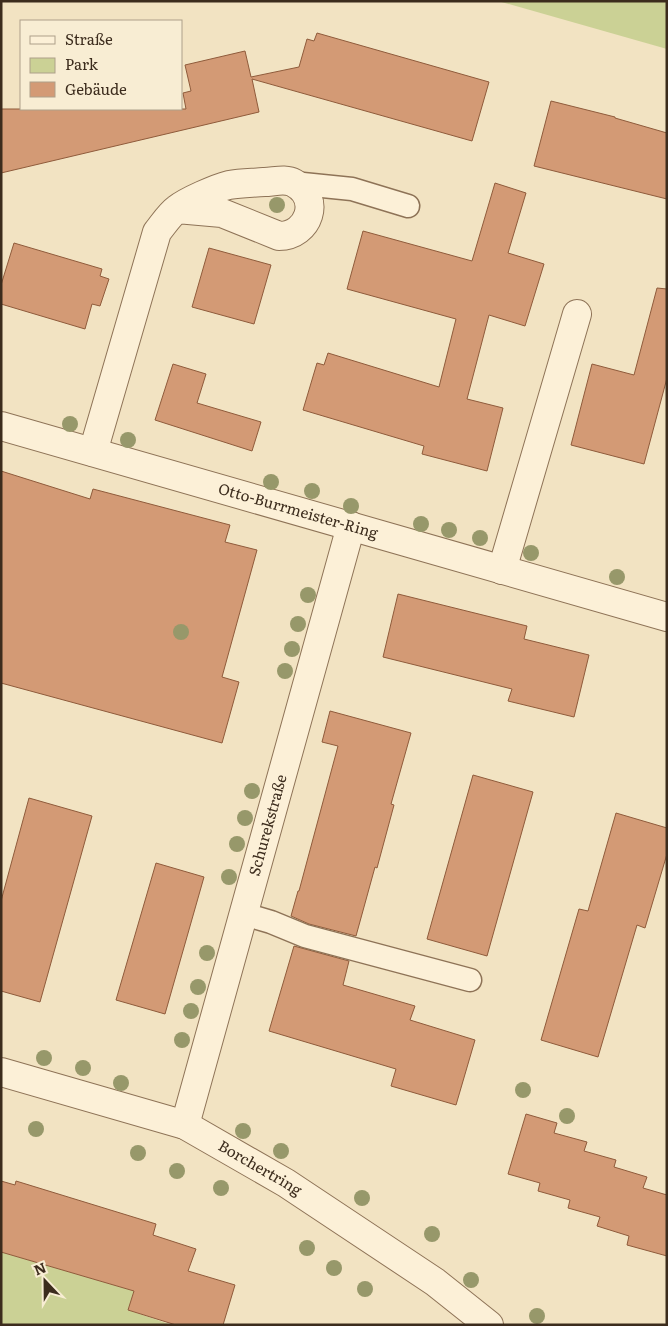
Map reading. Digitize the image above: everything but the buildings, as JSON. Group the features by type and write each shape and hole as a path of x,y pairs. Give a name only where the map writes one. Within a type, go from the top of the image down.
{"street":[{"path":"93,452 157,232 177,209 206,194 229,186 286,180 300,188 306,195 309,204 309,213 303,226 298,231 285,236 278,236 222,213 177,209"},
{"path":"502,570 577,314"},
{"name":"Otto-Burrmeister-Ring","path":"1,426 667,617"},
{"name":"Schurekstraße","path":"185,1125 351,526"},
{"name":"Borchertring","path":"1,1072 185,1125 286,1183 435,1282 489,1325"}],"lane":[{"path":"293,183 352,189 408,206"},
{"path":"244,914 271,922 305,936 470,980"}],"green space":[{"path":"498,1 667,1 667,49"},
{"path":"1,1252 134,1291 128,1310 172,1325 1,1325"}]}
